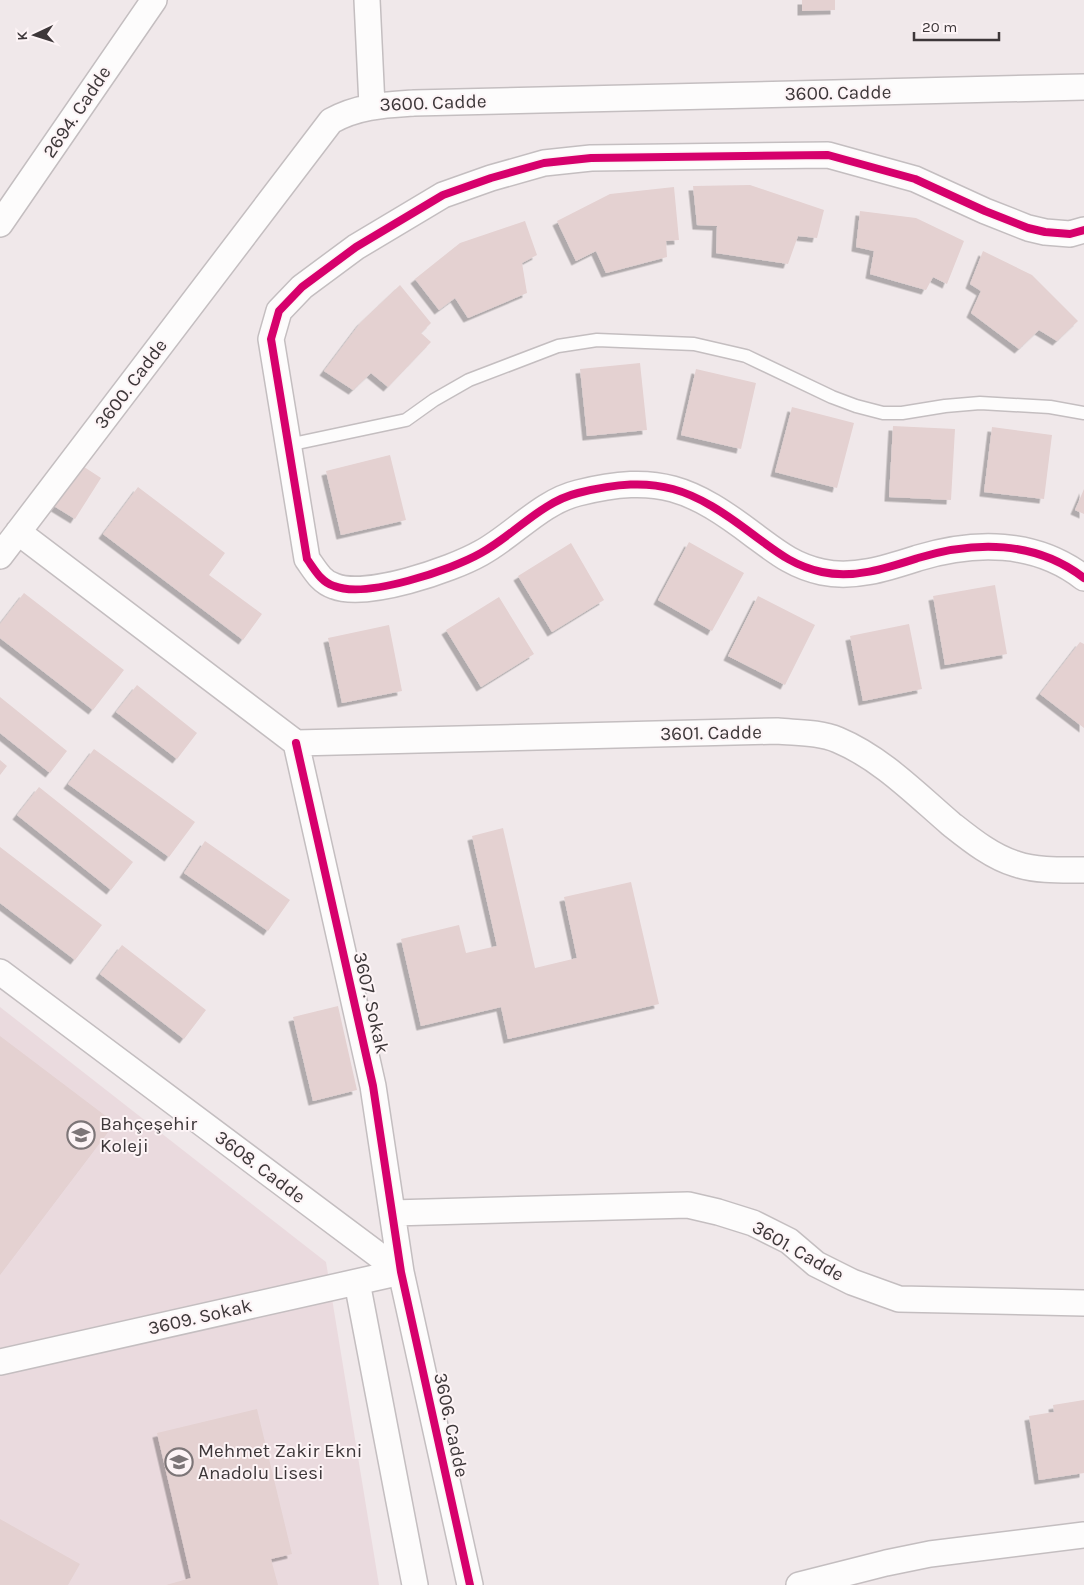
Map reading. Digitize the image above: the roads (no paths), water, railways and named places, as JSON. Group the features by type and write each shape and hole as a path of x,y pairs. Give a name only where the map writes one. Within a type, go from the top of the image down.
{"street":[{"name":"2694. Cadde","path":"0,224 154,0"},
{"path":"367,0 372,106"},
{"name":"3600. Cadde","path":"0,556 331,122 347,112 372,106 414,102 1084,87"},
{"path":"1084,230 1070,234 1045,232 1028,228 985,212 915,179 828,155 591,158 544,163 435,200 356,247 302,287 279,311 271,339 308,559 320,577 334,586 354,589 392,585 452,566 482,553 547,507 576,493 625,484 663,486 690,493 712,504 791,563 823,572 854,574 890,568 949,550 984,546 1023,548 1056,561 1084,578"},
{"path":"18,532 296,743"},
{"name":"3601. Cadde","path":"296,743 777,731 814,734 837,740 880,764 970,839 992,853 1015,864 1044,869 1084,870"},
{"name":"3607. Sokak","path":"296,743 373,1086 401,1272"},
{"name":"3608. Cadde","path":"0,972 401,1272"},
{"name":"3601. Cadde","path":"392,1213 688,1205 753,1223 789,1241 816,1264 852,1282 898,1299 1084,1303"},
{"name":"3609. Sokak","path":"0,1362 401,1272"},
{"name":"3606. Cadde","path":"401,1272 470,1585"},
{"path":"357,1282 415,1585"},
{"path":"799,1585 930,1554 1084,1535"}],"lane":[{"path":"288,445 406,420 434,400 468,380 558,346 597,340 694,344 746,356 832,397 883,413 902,413 980,403 1050,407 1084,413"}],"place":[{"name":"Bahçeşehir Koleji","path":"81,1135"},
{"name":"Mehmet Zakir Ekni Anadolu Lisesi","path":"179,1462"}]}
